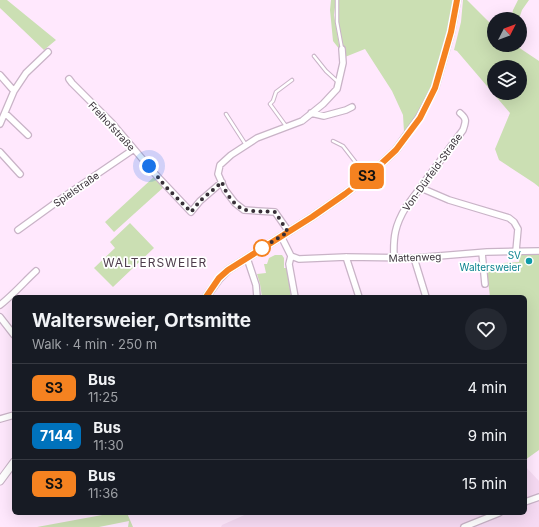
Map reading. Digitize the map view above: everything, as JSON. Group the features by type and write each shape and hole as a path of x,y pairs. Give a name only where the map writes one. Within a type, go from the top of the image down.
{"street":[{"path":"207,295 219,278 228,270 312,217 345,194 367,177 396,150 420,118 435,88 451,32 457,0"},
{"path":"288,232 275,212 244,210 235,203 225,190 218,174 220,165 231,155 257,138 302,121 323,104 337,89 343,63 342,49"},
{"path":"0,124 14,91 29,70 48,52"},
{"path":"0,75 14,91"},
{"name":"Freihofstraße","path":"69,79 112,123 159,179 191,212 200,201 222,182"},
{"path":"311,113 324,116 340,112 352,106"},
{"path":"5,113 28,135"},
{"name":"Von-Dürfeld-Straße","path":"394,258 393,244 396,226 406,207 463,130 466,122 465,117 460,113"},
{"name":"Spielstraße","path":"18,230 134,149"},
{"path":"0,152 20,174"},
{"path":"421,188 449,200 509,218 514,222 518,229 516,251"},
{"path":"281,236 291,256 289,264 295,295"},
{"name":"Mattenweg","path":"291,256 299,260 414,258 516,251 539,251"},
{"path":"482,253 484,284"},
{"path":"247,258 256,285 257,295"},
{"path":"346,258 358,295"},
{"path":"414,258 425,295"},
{"path":"0,305 36,271"},
{"path":"0,317 12,333"},
{"path":"0,419 12,416"},
{"path":"1,476 12,464"},
{"path":"527,501 539,497"},
{"path":"464,527 494,515"}],"lane":[{"path":"337,0 337,22 342,49"},
{"path":"314,56 326,71 338,82"},
{"path":"287,127 270,104 276,92 292,80"},
{"path":"226,114 246,145"},
{"path":"333,141 343,146 367,177"}],"shaded area":[{"path":"527,468 539,481 539,527 221,527 222,525 244,515 527,515"}],"green space":[{"path":"0,0 7,0 56,40 44,50 0,8"},
{"path":"331,0 336,0 334,15 340,50 333,41 330,10"},
{"path":"339,0 453,0 445,44 437,72 426,99 404,132 403,115 392,91 365,49 345,57 338,21"},
{"path":"463,0 467,0 487,20 487,52 526,52 539,61 539,187 499,160 495,149 510,113 499,100 527,100 527,60 487,60 487,86 457,51 454,50 461,22"},
{"path":"518,0 529,0 521,12 513,12"},
{"path":"156,175 165,186 114,232 105,222"},
{"path":"130,223 154,248 113,287 94,268 115,248 110,242"},
{"path":"519,254 539,254 539,450 527,459 527,295 490,295 487,272 504,273 503,263 519,262"},
{"path":"275,255 282,255 284,258 284,268 287,268 291,295 262,295 257,274 266,273 264,264 267,264 269,258"},
{"path":"102,515 128,515 133,527 128,527 129,521 99,527 37,527"}],"bus line":[{"name":"S3","path":"207,295 219,278 228,270 312,217 345,194 367,177 396,150 420,118 435,88 451,32 457,0"}],"place":[{"name":"SV Waltersweier","path":"529,261"}],"district":[{"name":"WALTERSWEIER","path":"155,262"}],"route":[{"path":"149,166 165,186 191,212 200,201 222,182 225,190 235,203 244,210 275,212 288,232 262,248"}]}
